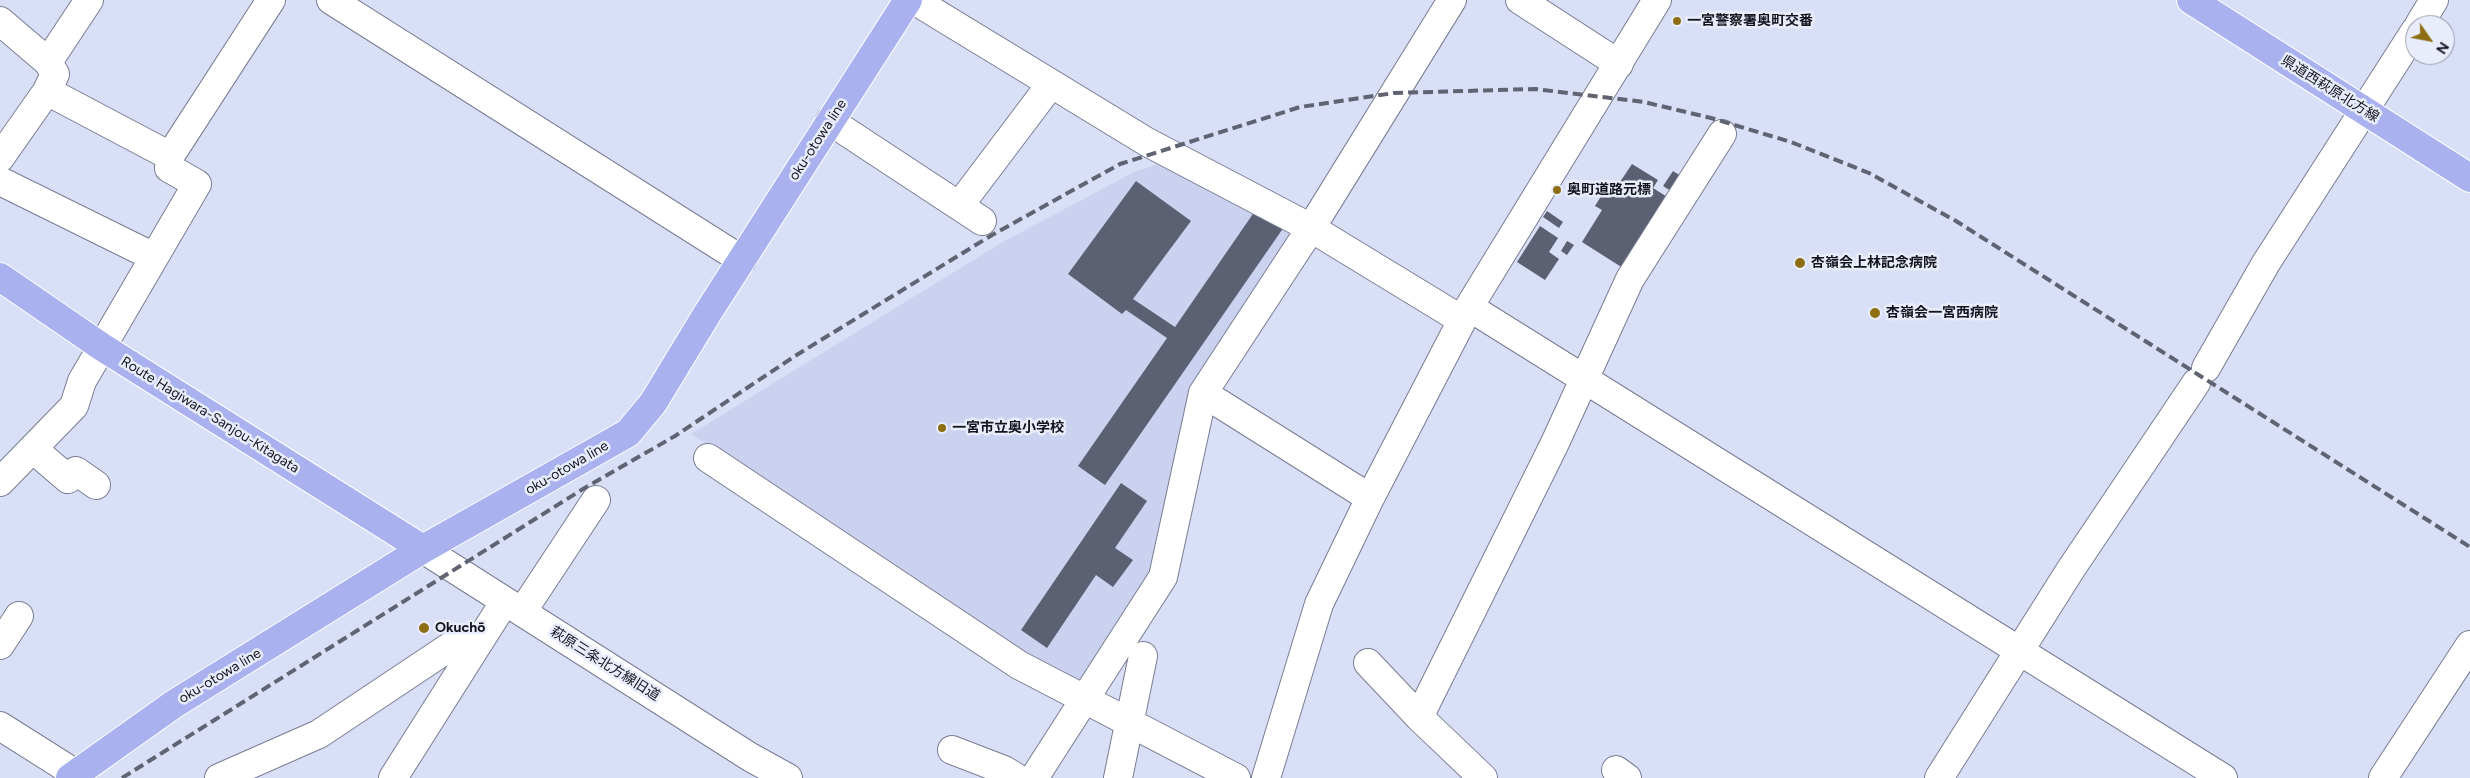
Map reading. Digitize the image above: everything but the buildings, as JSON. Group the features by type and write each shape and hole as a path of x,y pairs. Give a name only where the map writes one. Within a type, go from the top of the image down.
{"main road":[{"name":"oku-otowa line","path":"73,776 174,704 423,550 628,433 653,403 908,0"},
{"name":"県道西萩原北方線","path":"2191,0 2470,178"},
{"name":"Route Hagiwara-Sanjou-Kitagata","path":"0,277 102,347 423,550"}],"street":[{"path":"48,62 89,0"},
{"path":"0,482 74,406 82,381 102,347 168,247 197,184 169,168 170,156 271,0"},
{"path":"331,0 742,260"},
{"path":"914,0 1147,142 1311,228 1584,377 2223,778"},
{"path":"1034,778 1163,577 1203,393 1311,228 1452,0"},
{"path":"1520,0 1618,64"},
{"path":"1266,778 1320,604 1370,498 1465,313 1657,0"},
{"path":"2425,15 2434,0"},
{"path":"0,21 48,62 55,74 46,91 0,158"},
{"path":"1939,778 2021,651 2071,569 2201,376 2266,263 2405,46"},
{"path":"960,206 1051,84"},
{"path":"46,91 170,156"},
{"path":"830,121 982,221"},
{"path":"1419,717 1554,446 1630,279 1722,134"},
{"path":"0,181 168,247"},
{"path":"1203,393 1370,498"},
{"path":"33,449 68,479 76,471 96,485"},
{"path":"708,458 1019,665 1132,722 1236,778"},
{"path":"392,778 480,640 514,606 596,500"},
{"name":"萩原三条北方線旧道","path":"423,550 750,757 788,778"},
{"path":"0,645 19,616"},
{"path":"219,778 319,734 454,644 480,640"},
{"path":"2382,778 2470,645"},
{"path":"1118,778 1132,722 1144,656"},
{"path":"1368,662 1419,717 1483,778"},
{"path":"0,726 73,776"},
{"path":"952,750 1004,770 1017,778"}],"shaded area":[{"name":"一宮市立奥小学校","path":"1173,159 1285,225 1290,240 1191,388 1151,584 1081,691 691,434 1001,243 1134,172"}],"railway":[{"path":"122,778 583,489 675,436 795,356 992,235 1120,164 1300,107 1394,93 1535,89 1644,102 1711,118 1791,142 1869,173 1956,221 2470,547"}],"place":[{"name":"一宮警察署奥町交番","path":"1677,21"},
{"name":"奥町道路元標","path":"1557,190"},
{"name":"杏嶺会上林記念病院","path":"1800,263"},
{"name":"杏嶺会一宮西病院","path":"1875,313"},
{"name":"一宮市立奥小学校","path":"942,428"},
{"name":"Okuchō","path":"424,628"}]}
